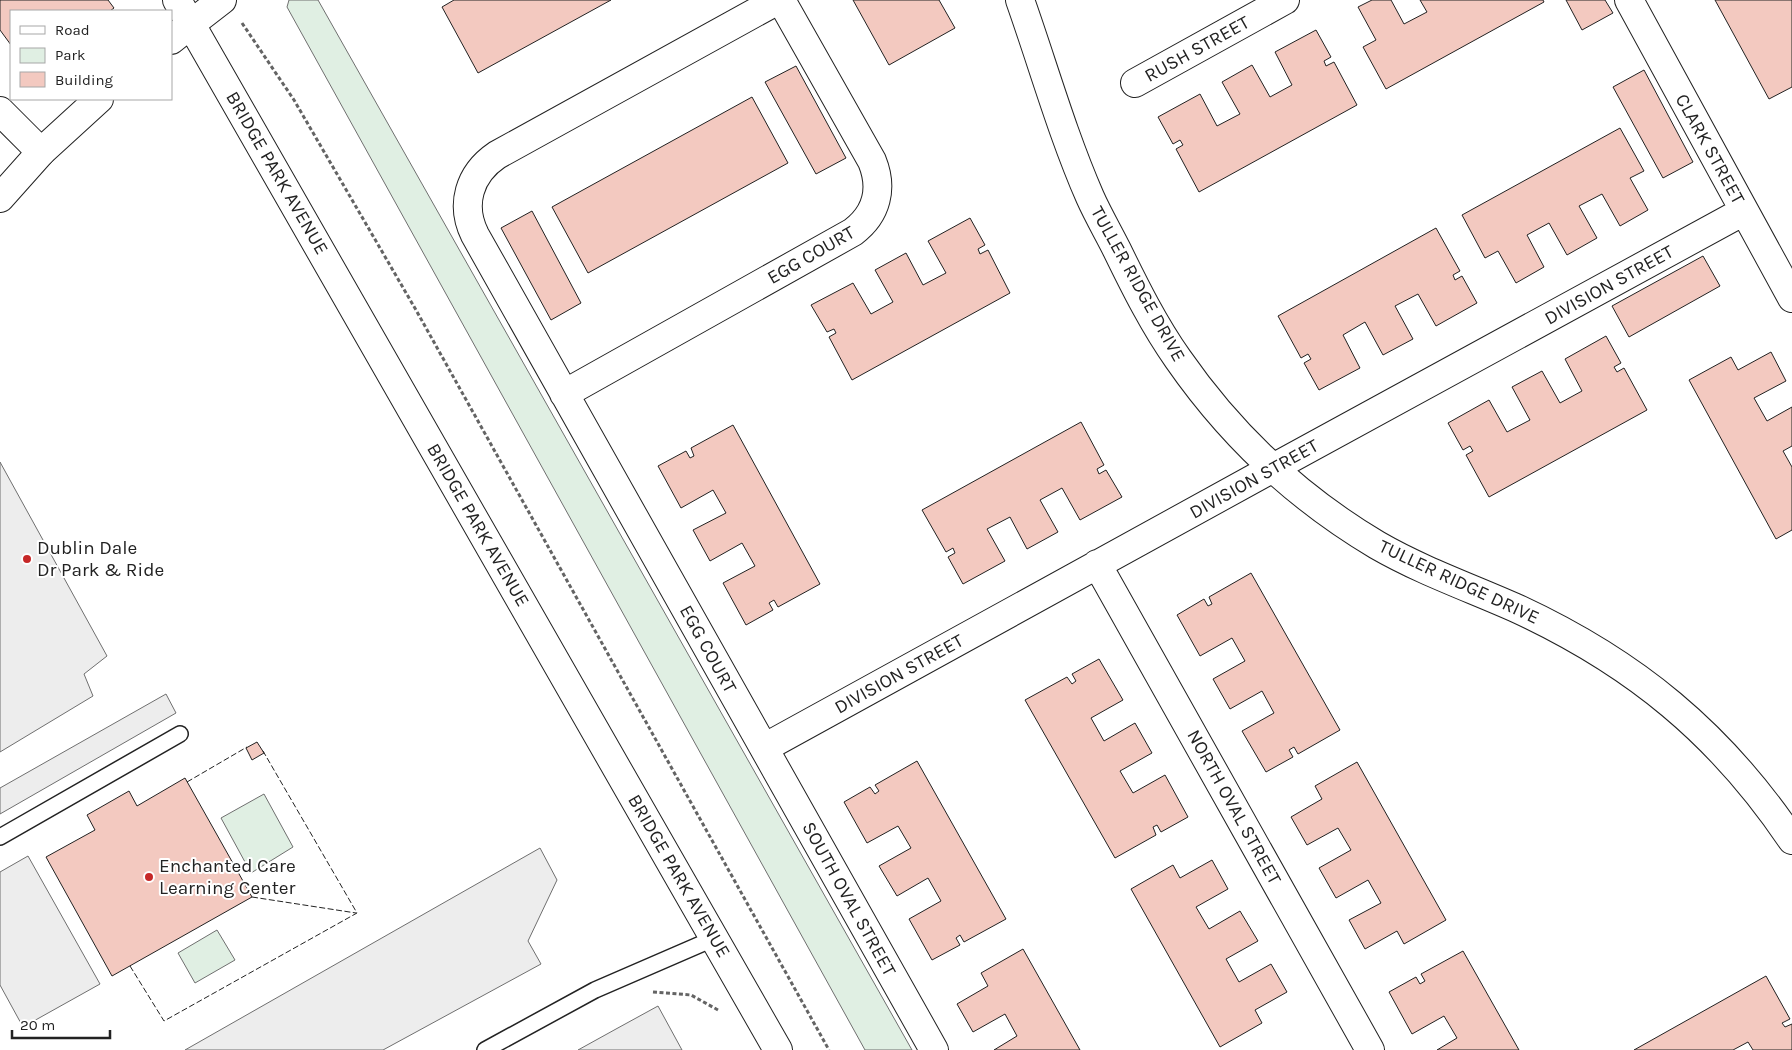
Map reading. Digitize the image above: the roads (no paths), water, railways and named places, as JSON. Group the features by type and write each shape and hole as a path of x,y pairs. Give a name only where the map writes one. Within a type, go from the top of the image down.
{"street":[{"name":"BRIDGE PARK AVENUE","path":"177,0 181,32 715,938 778,1050"},
{"path":"181,32 222,0"},
{"name":"EGG COURT","path":"564,394 853,232 860,227 871,213 875,204 878,187 878,178 872,161 779,0 497,155 482,166 472,182 467,209 471,227 564,394 764,748"},
{"name":"TULLER RIDGE DRIVE","path":"1020,0 1052,97 1090,196 1145,304 1177,358 1248,445 1292,485 1377,545 1435,574 1516,609 1575,638 1638,678 1698,728 1729,759 1762,798 1792,840"},
{"name":"RUSH STREET","path":"1135,83 1285,0"},
{"name":"CLARK STREET","path":"1629,0 1792,298"},
{"path":"0,198 41,152 98,100"},
{"path":"0,111 41,152"},
{"name":"DIVISION STREET","path":"764,748 1744,211"},
{"name":"NORTH OVAL STREET","path":"1097,564 1370,1050"},
{"name":"SOUTH OVAL STREET","path":"764,748 934,1050"}],"lane":[{"path":"0,837 180,734"},
{"path":"485,1050 595,990 715,938"}],"place":[{"name":"Dublin Dale Dr Park & Ride","path":"27,559"},
{"name":"Enchanted Care Learning Center","path":"149,877"}]}
